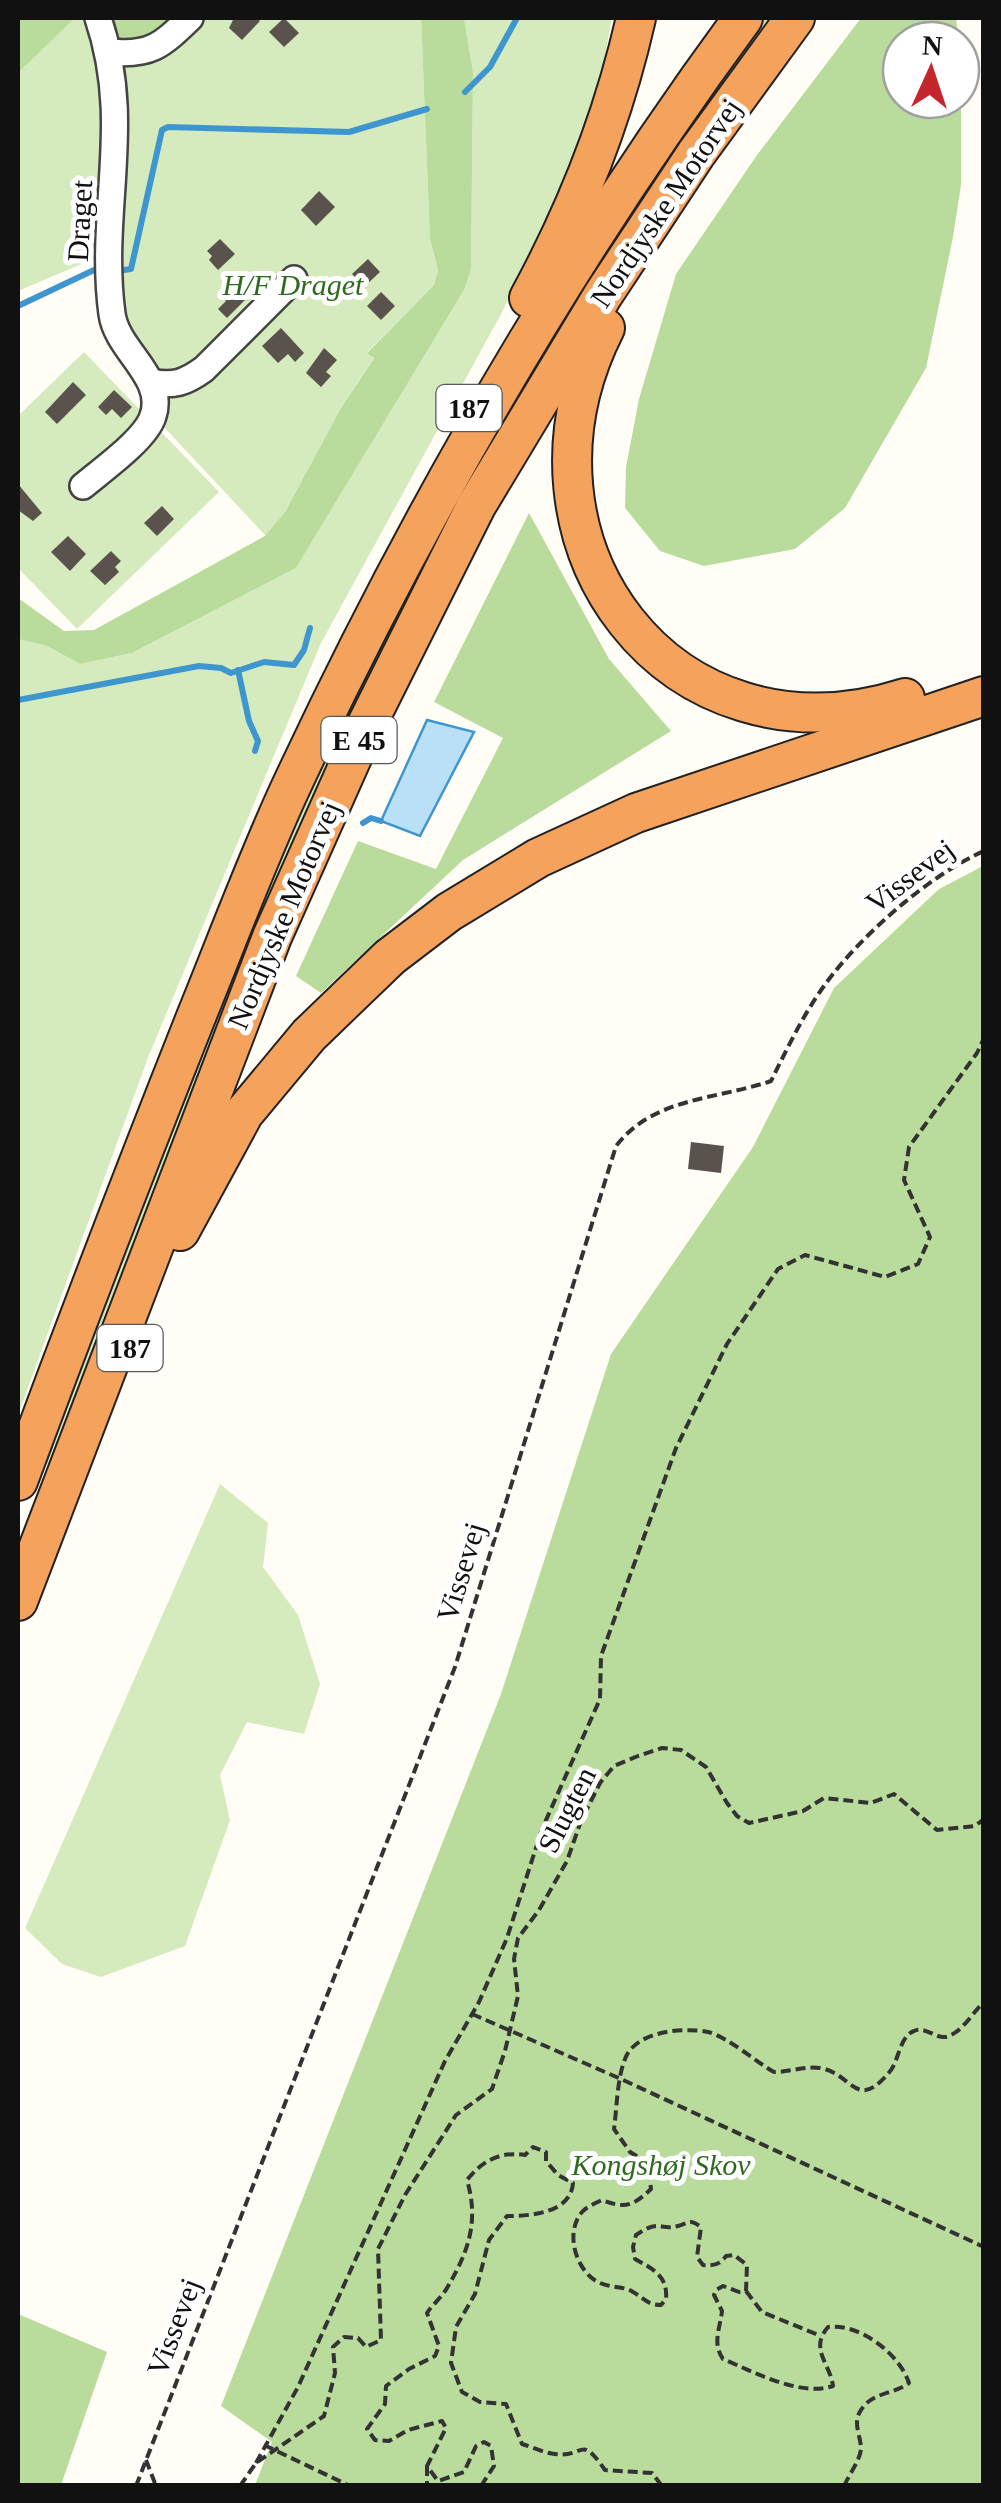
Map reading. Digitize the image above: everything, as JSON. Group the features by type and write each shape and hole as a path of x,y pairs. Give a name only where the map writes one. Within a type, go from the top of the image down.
{"highway":[{"name":"187","path":"288,794 392,549 536,286 573,210 618,89 636,18"},
{"name":"Nordjyske Motorvej","path":"18,1481 156,1115 288,794 355,656 458,461 612,207 742,18"},
{"name":"Nordjyske Motorvej","path":"20,1593 258,974 367,724 476,506 602,294 696,154 795,18"},
{"path":"816,18 618,301 592,354 576,405 570,447 578,525 601,585 644,640 674,666 713,689 755,706 841,713 882,705 984,672"},
{"name":"187","path":"20,1593 180,1232 220,1153 244,1114 298,1048 360,984 449,912 500,879 577,838 636,813 984,696"}],"street":[{"name":"Draget","path":"98,18 110,52 117,133 109,289 113,322 128,353 152,382"},
{"path":"110,52 152,50 190,18"},
{"path":"83,486 145,431 153,418 156,401 152,382 168,386 188,381 294,279"}],"path":[{"name":"Vissevej","path":"136,2486 455,1667 616,1146 632,1125 664,1108 771,1081 824,985 865,939 922,890 984,851"},
{"path":"240,2486 283,2418 438,2077 507,1938 542,1829 600,1700 602,1656 676,1448 728,1344 778,1269 805,1255 886,1277 918,1264 930,1237 904,1180 909,1147 984,1038"},
{"name":"Slugten","path":"277,2450 324,2416 335,2373 333,2348 344,2337 358,2338 366,2347 381,2340 378,2249 404,2195 456,2115 492,2090 506,2051 518,1996 514,1960 518,1938 567,1861 581,1821 600,1783 614,1766 662,1748 681,1750 706,1768 726,1803 748,1823 803,1811 824,1798 871,1803 894,1794 925,1824 937,1830 975,1826 984,1819"},
{"path":"821,2336 762,2312 746,2291 748,2266 741,2258 726,2256 712,2266 703,2265 697,2246 701,2227 692,2221 678,2226 657,2224 636,2235 635,2259 664,2280 666,2299 661,2305 648,2304 634,2292 611,2289 590,2278 576,2254 572,2231 582,2210 602,2200 622,2208 634,2205 651,2189 648,2163 630,2152 614,2128 625,2056 641,2038 656,2033 706,2032 745,2051 774,2072 806,2067 826,2069 840,2075 850,2088 860,2090 881,2082 897,2062 905,2038 914,2031 944,2038 984,2002"},
{"path":"472,2014 621,2078 984,2247"},
{"path":"427,2486 427,2466 446,2428 442,2421 408,2430 389,2440 375,2440 368,2429 385,2404 386,2386 435,2356 439,2346 427,2313 446,2290 472,2234 474,2208 467,2180 477,2167 498,2156 509,2152 525,2155 533,2148 546,2152 546,2161 574,2183 573,2192 567,2202 537,2216 507,2216 489,2240 475,2294 456,2327 451,2364 462,2392 480,2402 506,2404 522,2444 556,2454 582,2448 591,2451 604,2470 652,2473 662,2486"},
{"path":"746,2291 723,2286 714,2295 722,2310 716,2340 723,2359 783,2385 828,2388 834,2381 818,2348 828,2327 843,2325 896,2359 908,2383 904,2388 884,2392 860,2410 856,2430 861,2451 844,2486"},
{"path":"427,2466 438,2481 464,2472 476,2446 484,2442 490,2446 494,2466 481,2486"},
{"path":"264,2445 350,2486"},
{"path":"256,2462 277,2450"},
{"path":"146,2460 156,2486"}],"green space":[{"path":"18,18 75,18 18,73"},
{"path":"75,18 86,18 103,58 106,120 98,257 18,291 18,73"},
{"path":"105,18 170,18 176,23 153,44 115,44"},
{"name":"H/F Draget","path":"170,18 421,18 430,239 438,270 434,285 367,352 374,357 341,408 285,512 266,536 162,425 118,314 120,60 184,32"},
{"path":"421,18 464,18 473,72 471,270 464,290 296,568 132,653 80,664 47,646 18,639 18,598 64,631 94,630 265,536 285,512 341,408 374,358 367,353 434,285 438,270 430,239"},
{"path":"464,18 612,18 596,102 561,190 501,314 321,643 149,1055 18,1415 18,639 47,646 80,664 132,653 296,568 464,290 471,270 473,72"},
{"path":"762,18 780,18 541,371 50,1466 46,1463 53,1432 292,821 364,669 529,365 716,78"},
{"path":"861,18 956,18 881,20 881,120 961,120 961,185 926,368 845,508 795,549 704,566 660,551 625,508 626,467 639,399 676,274 757,155"},
{"path":"84,352 219,492 77,629 18,568 18,416"},
{"path":"529,513 609,659 671,731 463,860 321,993 296,976 358,841 436,869 503,738 434,702"},
{"name":"Kongshøj Skov","path":"983,866 983,2485 255,2485 272,2442 221,2406 501,1694 611,1354 753,1147 834,988 939,889"},
{"path":"220,1484 268,1523 263,1567 298,1615 320,1684 304,1734 247,1722 220,1775 230,1820 185,1946 101,1977 62,1964 25,1928"},
{"path":"18,2314 107,2352 61,2485 18,2485"}],"water":[{"path":"427,720 474,732 420,836 381,821"}],"building":[{"path":"234,18 260,21 242,40 229,28"},
{"path":"284,18 299,33 284,47 269,32"},
{"path":"319,191 335,207 316,226 301,210"},
{"path":"220,239 235,254 218,270 207,251"},
{"path":"368,259 380,272 364,287 352,274"},
{"path":"233,284 247,298 227,318 218,309 226,301 221,296"},
{"path":"381,292 395,306 381,320 367,306"},
{"path":"281,328 304,353 295,362 288,354 278,363 262,346"},
{"path":"324,348 337,360 326,372 331,376 321,387 306,373"},
{"path":"73,382 86,395 57,424 45,412"},
{"path":"114,390 132,407 121,418 112,409 106,415 98,407"},
{"path":"18,484 42,513 33,521 18,510"},
{"path":"162,506 174,519 157,536 144,523"},
{"path":"68,536 86,554 70,571 51,552"},
{"path":"111,551 121,561 115,567 119,572 105,585 90,571"},
{"path":"691,1142 724,1146 721,1173 688,1169"}],"waterway":[{"path":"465,92 490,67 517,18"},
{"path":"117,271 131,269 162,130 168,127 349,132 427,109"},
{"path":"18,306 94,270"},
{"path":"18,700 199,666 231,673 264,662 294,665 304,650 310,628"},
{"path":"238,670 249,721 258,741 255,751"},
{"path":"363,823 371,818 381,821"}]}
